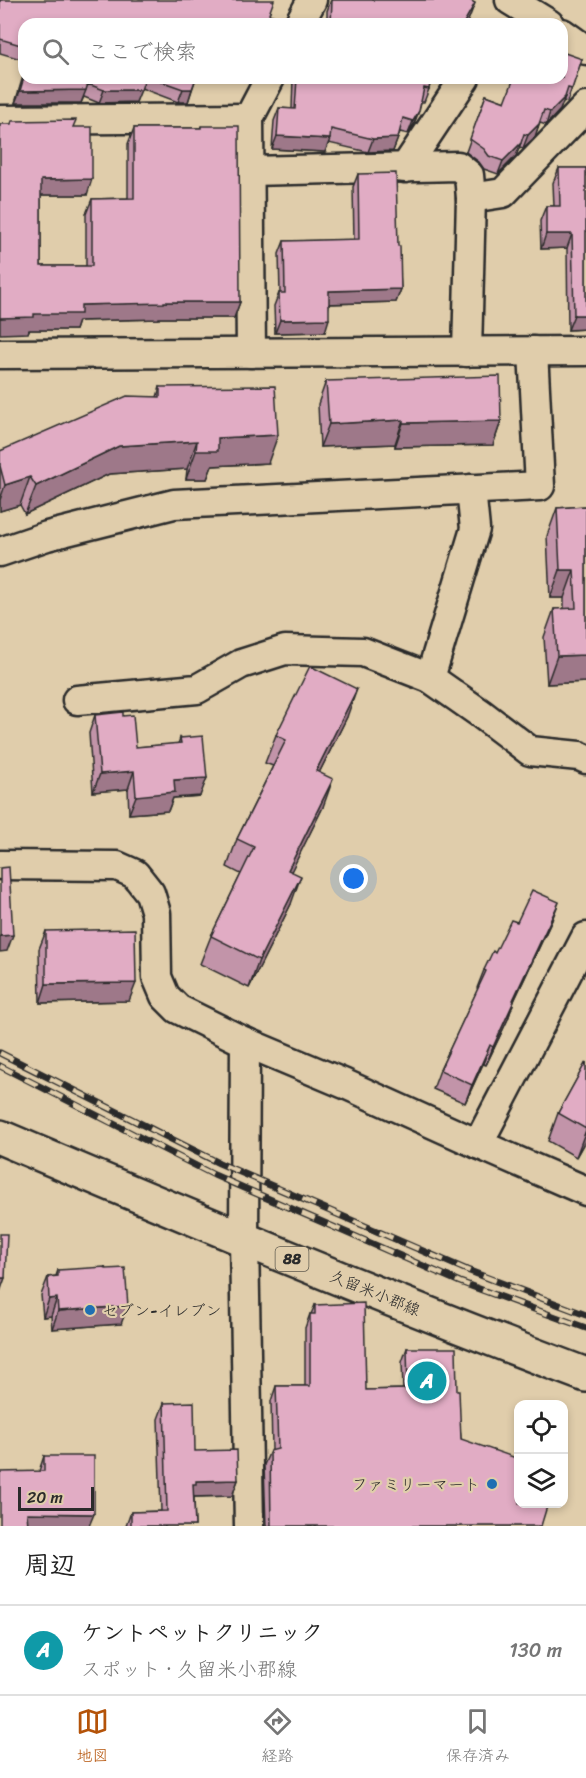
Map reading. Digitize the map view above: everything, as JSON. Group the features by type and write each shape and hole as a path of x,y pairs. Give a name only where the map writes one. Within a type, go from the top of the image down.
{"main road":[{"name":"久留米小郡線","path":"0,1137 460,1328 586,1375"}],"street":[{"path":"302,18 312,0"},
{"path":"510,0 539,18"},
{"path":"568,37 586,50"},
{"path":"251,353 249,118 267,84"},
{"path":"405,168 461,84"},
{"path":"471,198 503,193 586,107"},
{"path":"0,120 249,118"},
{"path":"249,171 458,166 469,174 471,198 467,352"},
{"path":"0,552 47,536 174,504 540,486 533,351"},
{"path":"0,354 586,351"},
{"path":"430,678 475,530 471,489"},
{"path":"76,700 197,689 241,664 285,650 363,652 430,678 530,751 579,756 586,759"},
{"path":"0,865 117,866 135,874 150,893 156,913 157,977 165,996 178,1009 245,1042 586,1191"},
{"path":"478,1144 586,937"},
{"path":"245,1042 244,1239 249,1526"}],"building":[{"path":"0,0 274,0 269,14 280,18 18,18 18,44 0,39"},
{"path":"332,0 470,0 475,3 466,18 331,18"},
{"path":"568,54 582,59 572,89 568,88 565,97 550,112 544,110 539,124 528,135 524,134 521,143 503,161 489,156 484,149 470,139 486,95 505,102 512,84 568,84"},
{"path":"22,84 88,84 86,90 20,91"},
{"path":"88,84 143,84 141,90 104,90"},
{"path":"169,84 194,84 192,89 183,89"},
{"path":"297,84 430,84 429,89 424,88 419,111 413,121 403,118 398,138 373,139 331,129 330,139 277,136 279,108 295,109"},
{"path":"76,120 73,127 92,127 92,179 41,180 41,266 92,266 92,199 134,198 134,128 239,126 240,302 81,305 81,314 34,314 34,317 0,318 0,124 11,124 12,121"},
{"path":"559,168 586,168 586,315 574,315 572,234 546,234 546,206 560,206"},
{"path":"396,173 401,289 329,291 329,319 280,320 279,293 285,293 284,241 359,239 358,174"},
{"path":"500,376 501,421 403,423 403,420 329,424 326,381"},
{"path":"275,386 278,435 218,438 218,451 196,451 197,441 119,446 36,486 30,477 5,485 0,466 0,451 127,396 160,397 160,387"},
{"path":"586,506 586,655 557,656 554,609 576,608 574,570 560,570 557,508"},
{"path":"310,666 357,689 316,771 333,779 288,870 301,876 259,960 211,936 254,847 237,839 286,740 276,735"},
{"path":"123,712 123,716 133,715 136,747 181,743 180,738 203,736 207,778 174,780 175,792 136,796 134,771 100,774 95,715"},
{"path":"9,867 13,935 0,936 0,868"},
{"path":"532,890 559,902 493,1047 490,1045 472,1085 440,1070 493,951 495,953 511,920 517,922"},
{"path":"135,929 136,983 46,984 46,931"},
{"path":"586,1062 586,1129 558,1113"},
{"path":"0,1234 7,1234 5,1278 0,1278"},
{"path":"105,1267 106,1269 125,1268 128,1306 58,1311 57,1298 49,1299 48,1277 58,1276 58,1270"},
{"path":"364,1303 366,1390 408,1389 407,1348 456,1348 461,1439 514,1457 514,1508 546,1508 541,1526 271,1526 270,1451 278,1449 276,1386 310,1386 310,1314 315,1314 315,1305"},
{"path":"194,1402 195,1451 237,1450 238,1480 196,1481 196,1484 193,1484 195,1526 131,1526 131,1512 167,1511 164,1403"},
{"path":"44,1456 94,1456 94,1514 27,1513 28,1526 0,1526 0,1472 44,1471"}],"railway":[{"path":"0,1053 219,1163 467,1270 586,1315"},
{"path":"0,1066 214,1175 460,1282 586,1328"}],"place":[{"name":"セブン-イレブン","path":"90,1310"},
{"name":"ケントペットクリニック","path":"427,1381"},
{"name":"ファミリーマート","path":"492,1484"}]}
